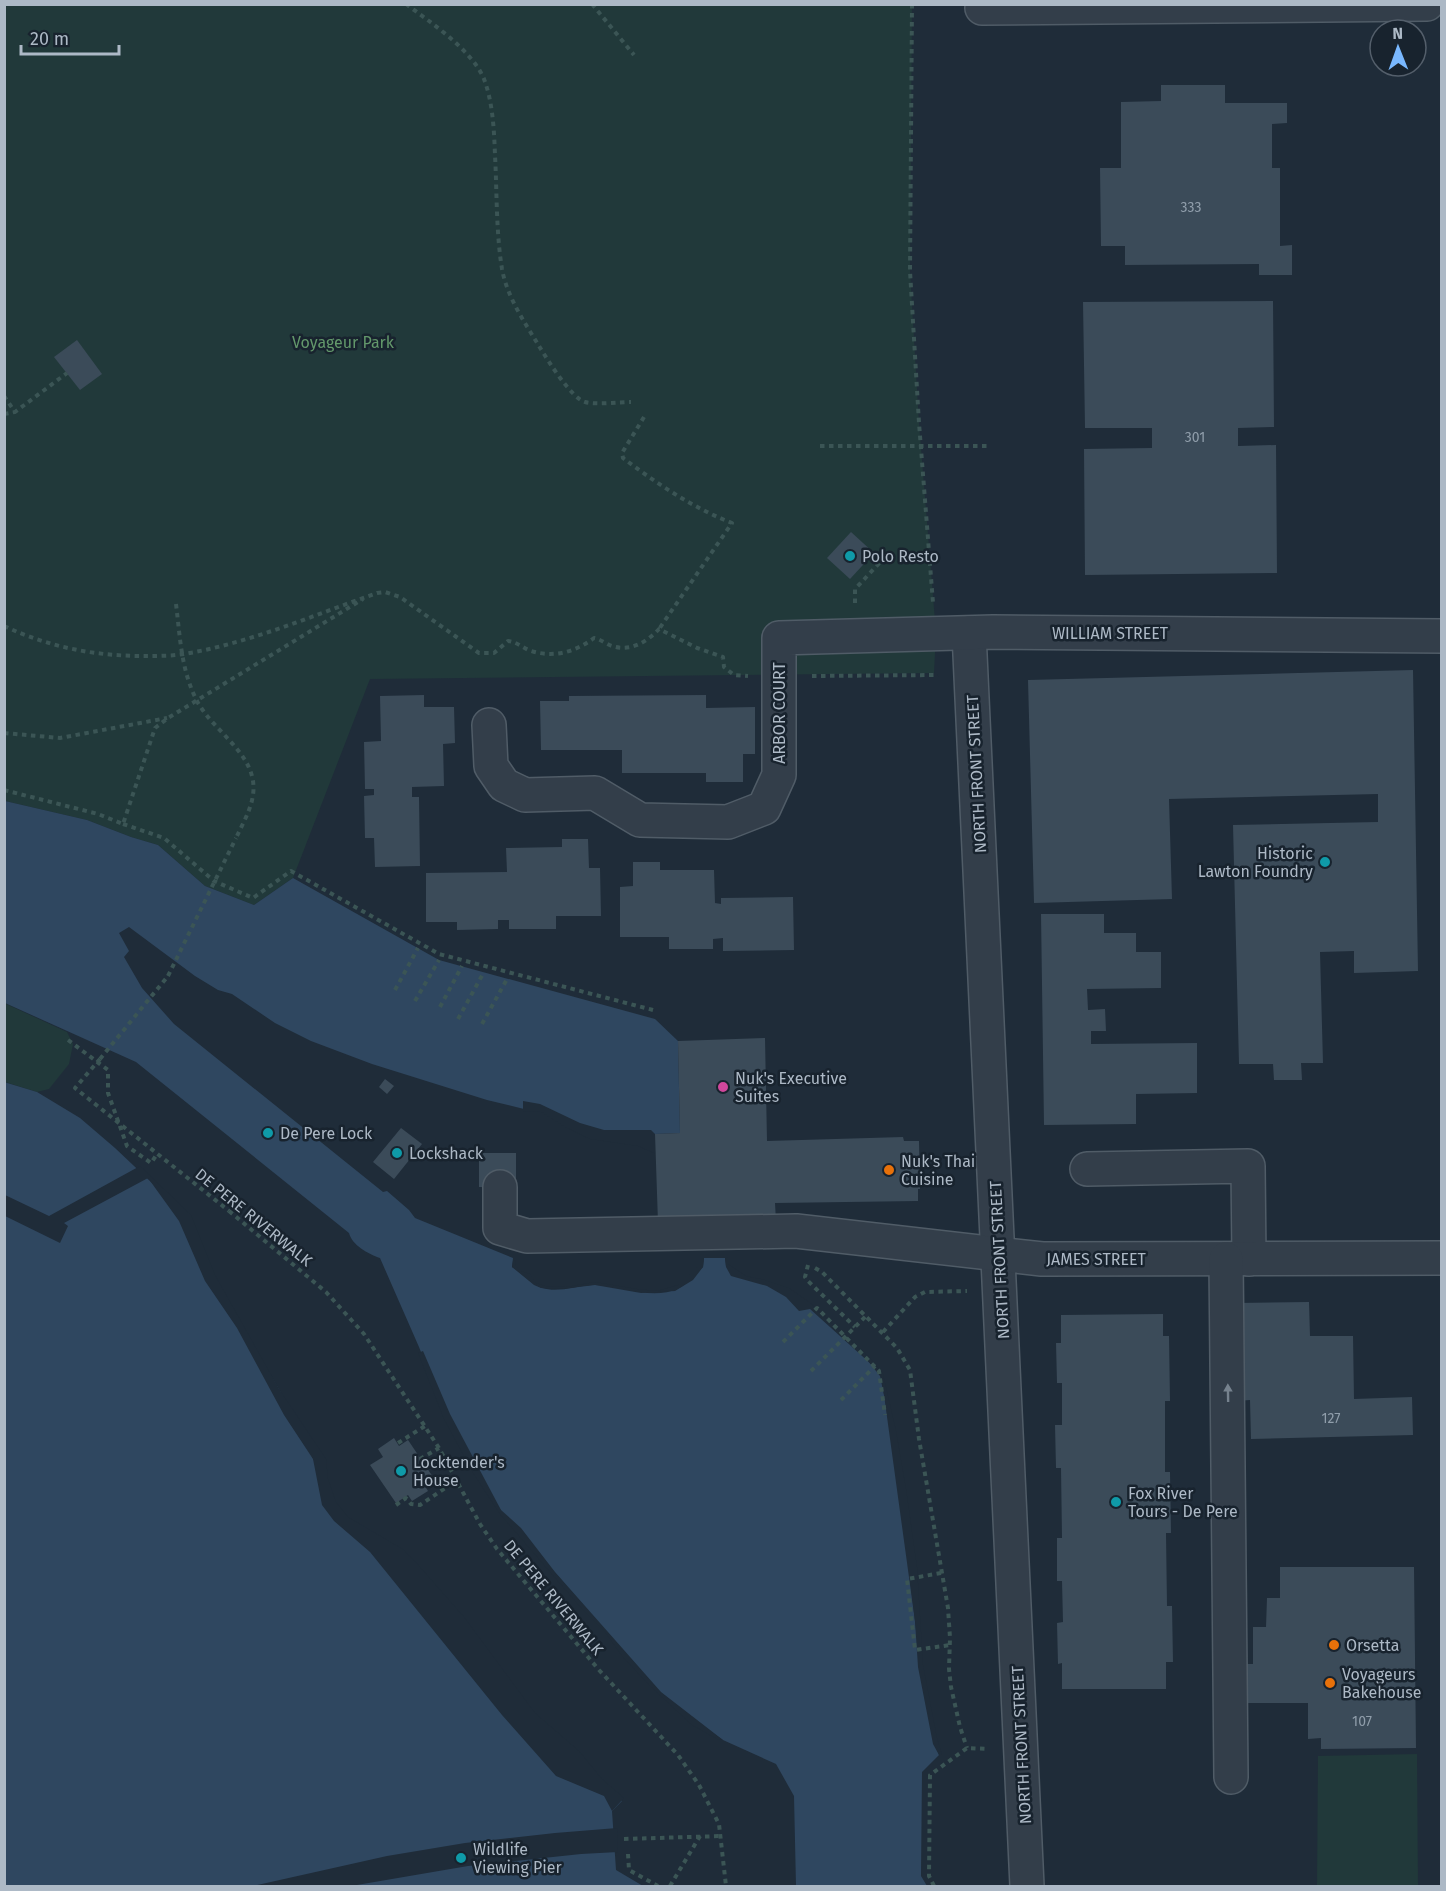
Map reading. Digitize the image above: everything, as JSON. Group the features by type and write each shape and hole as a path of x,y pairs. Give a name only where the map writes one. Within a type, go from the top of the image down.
{"street":[{"path":"982,8 1428,4"},
{"name":"WILLIAM STREET","path":"779,638 969,633 1442,636"},
{"name":"NORTH FRONT STREET","path":"969,633 1027,1887"},
{"name":"ARBOR COURT","path":"489,725 491,766 504,785 525,795 595,793 640,820 728,822 764,808 779,775 779,638"},
{"path":"1087,1169 1248,1166 1238,1259 1229,1452 1231,1777"},
{"name":"JAMES STREET","path":"500,1187 500,1228 527,1236 756,1231 851,1236 999,1256 1042,1259 1442,1258"}],"path":[{"path":"406,4 443,31 471,60 484,78 494,124 502,270 508,290 530,331 547,360 577,397 585,402 631,402"},
{"path":"592,4 634,55"},
{"path":"4,414 15,412 67,373"},
{"path":"4,396 15,412"},
{"path":"4,627 32,638 82,652 116,656 182,655 245,639 385,592 392,593 478,653 488,654 500,650 508,641 530,651 549,654 559,654 576,649 594,638 615,647 630,647 644,643 659,629 732,523 704,510 647,476 623,458 622,453 644,417"},
{"path":"820,446 990,446"},
{"path":"857,636 855,589 886,556 929,552"},
{"path":"123,824 155,728 369,596"},
{"name":"DE PERE RIVERWALK","path":"176,604 186,677 197,701 243,757 252,776 254,787 251,806 168,976 75,1088 326,1292 364,1334 439,1448 480,1524 497,1549 599,1670 678,1755 719,1824 726,1887"},
{"path":"659,629 697,648 723,657 724,667 734,675 938,675"},
{"path":"4,733 60,738 168,718"},
{"path":"4,790 98,814 164,838 214,881 253,898 291,871 439,954 653,1010"},
{"path":"395,990 418,948"},
{"path":"415,1001 439,960"},
{"path":"440,1007 462,966"},
{"path":"458,1019 484,972"},
{"path":"482,1023 507,979"},
{"path":"68,1041 108,1070 108,1093 127,1146 151,1163 157,1154"},
{"path":"756,1231 778,1250 780,1256 785,1260 808,1265 822,1272 883,1332 905,1358 910,1370 919,1439 948,1608 951,1687 967,1748"},
{"path":"808,1265 805,1277 807,1280 855,1328"},
{"path":"883,1332 915,1297 925,1292 970,1292"},
{"path":"783,1342 817,1308 879,1371 885,1415"},
{"path":"811,1371 866,1316"},
{"path":"841,1400 875,1366"},
{"path":"398,1443 425,1426"},
{"path":"420,1459 439,1448"},
{"path":"396,1505 406,1498 415,1506 457,1480"},
{"path":"420,1497 424,1502"},
{"path":"941,1573 907,1579 915,1650 950,1645"},
{"path":"934,1887 929,1876 930,1775 967,1748 994,1750"},
{"path":"670,1887 700,1836"},
{"path":"624,1839 722,1836"},
{"path":"628,1854 629,1870 658,1887"}],"green space":[{"name":"Voyageur Park","path":"5,5 912,5 910,271 919,423 936,633 934,673 370,679 293,878 254,905 205,886 158,845 87,820 5,801"},
{"path":"4,1003 67,1032 73,1044 69,1064 49,1089 37,1092 5,1082"},
{"path":"1417,1754 1418,1886 1317,1886 1318,1756"}],"water":[{"path":"5,801 87,820 158,845 205,886 254,905 293,878 439,960 655,1019 678,1041 680,1133 655,1134 655,1151 639,1143 591,1137 541,1108 524,1109 487,1100 372,1064 311,1041 275,1023 232,994 218,990 195,976 129,927 119,933 129,951 124,957 142,988 174,1024 383,1192 387,1191 415,1218 513,1258 512,1267 534,1284 548,1289 561,1290 603,1285 647,1293 668,1292 689,1281 703,1267 704,1258 725,1258 726,1266 745,1279 764,1283 807,1304 868,1361 880,1376 895,1448 920,1665 939,1755 922,1772 921,1876 927,1886 796,1886 794,1796 776,1764 723,1740 680,1711 652,1684 502,1512 447,1418 380,1258 361,1248 353,1241 349,1233 136,1062 5,1003"},
{"path":"4,1082 37,1092 80,1118 188,1217 212,1276 293,1413 333,1504 533,1715 622,1801 612,1811 616,1870 643,1886 5,1886"}],"pier":[{"path":"523,1101 540,1104 580,1123 604,1130 651,1130 655,1134 656,1154 638,1146 590,1139 540,1111 523,1112"},
{"path":"140,1166 191,1215 215,1275 279,1389 326,1459 328,1479 336,1502 348,1517 404,1550 420,1567 464,1617 535,1713 579,1751 602,1779 624,1798 612,1811 604,1796 556,1776 502,1715 370,1552 334,1521 322,1505 313,1459 284,1415 237,1328 205,1281 179,1221 148,1178 64,1223 68,1226 60,1243 5,1216 5,1195 49,1216"},
{"path":"728,1257 728,1264 746,1276 789,1288 809,1302 871,1359 883,1374 906,1489 917,1567 923,1665 942,1755 939,1755 933,1744 918,1667 915,1621 881,1373 810,1309 799,1311 786,1297 767,1286 731,1276 726,1267 725,1258"},
{"path":"704,1258 703,1267 693,1280 675,1291 641,1293 595,1285 562,1289 541,1288 512,1267 513,1261 516,1260 515,1265 521,1271 530,1274 536,1283 545,1286 566,1287 595,1282 657,1291 678,1285 701,1264 701,1259"},
{"path":"423,1351 450,1414 501,1510 521,1528 555,1572 661,1692 723,1740 692,1725 650,1686 500,1514 473,1473 444,1419 418,1353"},
{"name":"Wildlife Viewing Pier","path":"617,1828 618,1852 468,1866 351,1886 253,1886 387,1856 465,1843"}],"building":[{"path":"1161,85 1225,85 1225,103 1287,103 1287,123 1272,124 1272,168 1280,168 1280,246 1292,245 1292,275 1259,275 1259,264 1125,265 1125,246 1101,246 1100,168 1121,168 1121,102 1161,101"},
{"path":"1273,301 1274,427 1238,428 1238,446 1276,445 1277,573 1085,575 1084,449 1152,448 1152,428 1085,428 1083,302"},
{"path":"77,340 102,374 80,390 54,357"},
{"name":"Polo Resto","path":"851,532 874,553 850,579 827,558"},
{"name":"Historic Lawton Foundry","path":"1413,670 1418,971 1354,973 1354,951 1320,952 1323,1063 1301,1063 1302,1080 1274,1080 1273,1064 1239,1064 1233,825 1378,822 1378,794 1169,799 1172,899 1034,903 1028,680"},
{"path":"424,695 424,707 454,707 455,743 443,744 444,786 412,787 412,797 419,797 420,866 375,867 374,838 365,838 364,796 374,795 374,789 365,789 364,742 381,741 380,696"},
{"path":"706,695 706,708 755,707 755,754 743,754 743,782 706,782 706,773 622,773 622,750 541,750 540,701 569,701 569,696"},
{"path":"562,839 588,839 589,868 600,868 601,916 556,916 556,929 509,929 509,920 498,920 498,929 457,930 457,922 426,922 426,873 507,872 506,848 562,847"},
{"path":"633,862 660,862 660,870 714,870 715,903 721,904 721,898 793,897 794,950 723,951 723,938 713,939 713,949 669,949 669,937 620,937 620,887 633,886"},
{"path":"1041,914 1104,914 1104,933 1136,933 1136,952 1161,952 1161,988 1087,989 1088,1010 1105,1009 1106,1031 1091,1031 1091,1044 1197,1043 1197,1093 1136,1094 1136,1124 1044,1125"},
{"name":"Nuk's Executive Suites","path":"765,1038 767,1141 903,1137 904,1141 919,1141 918,1201 775,1203 776,1221 658,1223 655,1134 680,1133 678,1041"},
{"path":"385,1079 394,1086 387,1094 379,1087"},
{"name":"Lockshack","path":"401,1128 422,1144 394,1179 373,1162"},
{"path":"479,1153 516,1153 516,1188 479,1187"},
{"path":"1309,1302 1310,1336 1353,1336 1354,1399 1412,1397 1413,1435 1251,1439 1250,1400 1237,1401 1236,1303"},
{"name":"Fox River Tours - De Pere","path":"1163,1314 1163,1336 1169,1336 1170,1401 1165,1401 1165,1472 1170,1472 1171,1533 1166,1533 1167,1606 1172,1606 1173,1662 1166,1662 1166,1689 1062,1689 1062,1663 1058,1664 1057,1623 1063,1622 1062,1581 1057,1581 1057,1538 1062,1538 1061,1468 1056,1468 1055,1425 1062,1425 1062,1383 1057,1383 1056,1343 1061,1343 1061,1315"},
{"name":"Locktender's House","path":"394,1438 399,1446 408,1440 433,1477 423,1483 428,1491 412,1501 408,1495 396,1503 370,1465 383,1457 378,1449"},
{"path":"1280,1567 1414,1567 1416,1748 1321,1749 1321,1738 1308,1739 1308,1703 1244,1703 1245,1664 1253,1664 1253,1627 1266,1627 1267,1598 1280,1598"}],"place":[{"name":"Polo Resto","path":"850,556"},
{"name":"Historic Lawton Foundry","path":"1325,862"},
{"name":"Nuk's Executive Suites","path":"723,1087"},
{"name":"De Pere Lock","path":"268,1133"},
{"name":"Lockshack","path":"397,1153"},
{"name":"Nuk's Thai Cuisine","path":"889,1170"},
{"name":"Locktender's House","path":"401,1471"},
{"name":"Fox River Tours - De Pere","path":"1116,1502"},
{"name":"Orsetta","path":"1334,1645"},
{"name":"Voyageurs Bakehouse","path":"1330,1683"},
{"name":"Wildlife Viewing Pier","path":"461,1858"}]}
